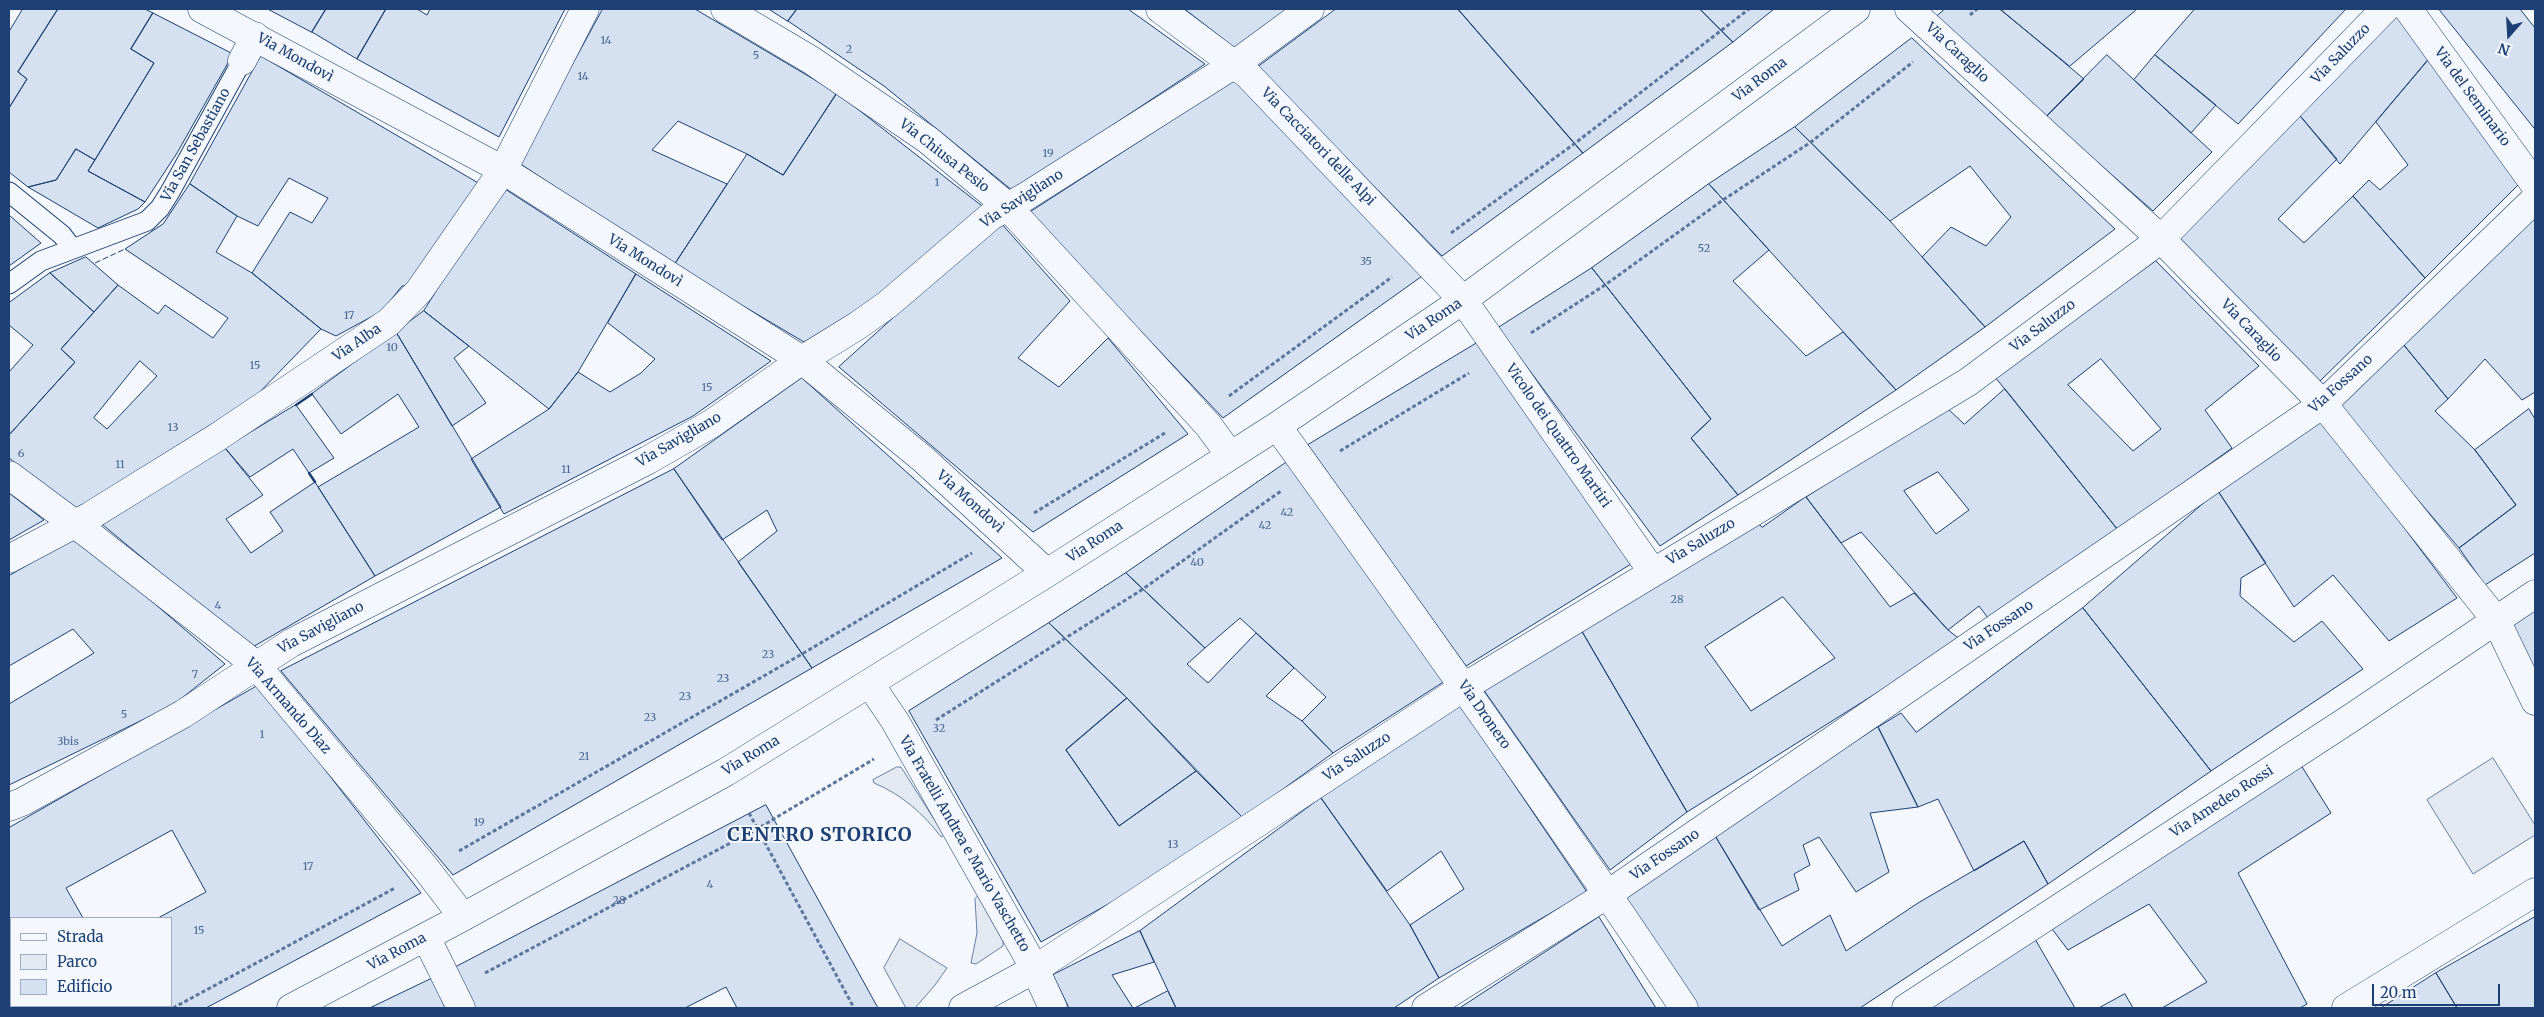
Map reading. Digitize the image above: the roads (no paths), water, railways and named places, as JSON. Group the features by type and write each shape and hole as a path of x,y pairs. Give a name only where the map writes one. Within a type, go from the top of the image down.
{"street":[{"name":"Via Mondovì","path":"202,9 502,170 802,360 922,459 1048,572"},
{"name":"Via Alba","path":"9,559 74,524 216,438 389,322 419,291 502,170 585,9"},
{"name":"Via Chiusa Pesio","path":"725,9 811,60 928,140 1007,206 1208,425 1230,455"},
{"name":"Via Cacciatori delle Alpi","path":"1160,9 1248,75 1463,300"},
{"name":"Via Savigliano","path":"9,807 22,802 183,714 291,643 648,460 710,424 802,360 857,326 888,304 991,216 1235,64 1310,9"},
{"name":"Via Roma","path":"291,1008 463,917 726,772 870,684 1277,426 1463,300 1856,9"},
{"name":"Via Caraglio","path":"1909,9 2161,239 2323,404 2496,620 2535,701"},
{"name":"Via Saluzzo","path":"962,1008 1035,969 1464,687 1652,571 1968,382 2161,239 2385,9"},
{"name":"Via del Seminario","path":"2408,9 2535,185"},
{"name":"Via San Sebastiano","path":"242,61 255,36"},
{"name":"Via Fossano","path":"1426,1008 1608,894 2323,404 2535,199"},
{"name":"Vicolo dei Quattro Martiri","path":"1463,300 1652,571"},
{"name":"Via Dronero","path":"1277,426 1464,687 1608,894 1684,1008"},
{"name":"Via Armando Diaz","path":"9,475 256,665 427,870 463,917"},
{"name":"Via Amedeo Rossi","path":"1906,1008 2351,718 2535,594"},
{"name":"Via Fratelli Andrea e Mario Vaschetto","path":"870,684 895,721 904,741 1035,969 1052,1008"},
{"path":"2346,1008 2535,892"},
{"path":"426,937 461,1008"}],"lane":[{"name":"Via San Sebastiano","path":"9,284 41,261 140,224 160,208 242,61"},
{"path":"9,192 62,234 72,248"}],"district":[{"name":"CENTRO STORICO","path":"820,836"}]}
